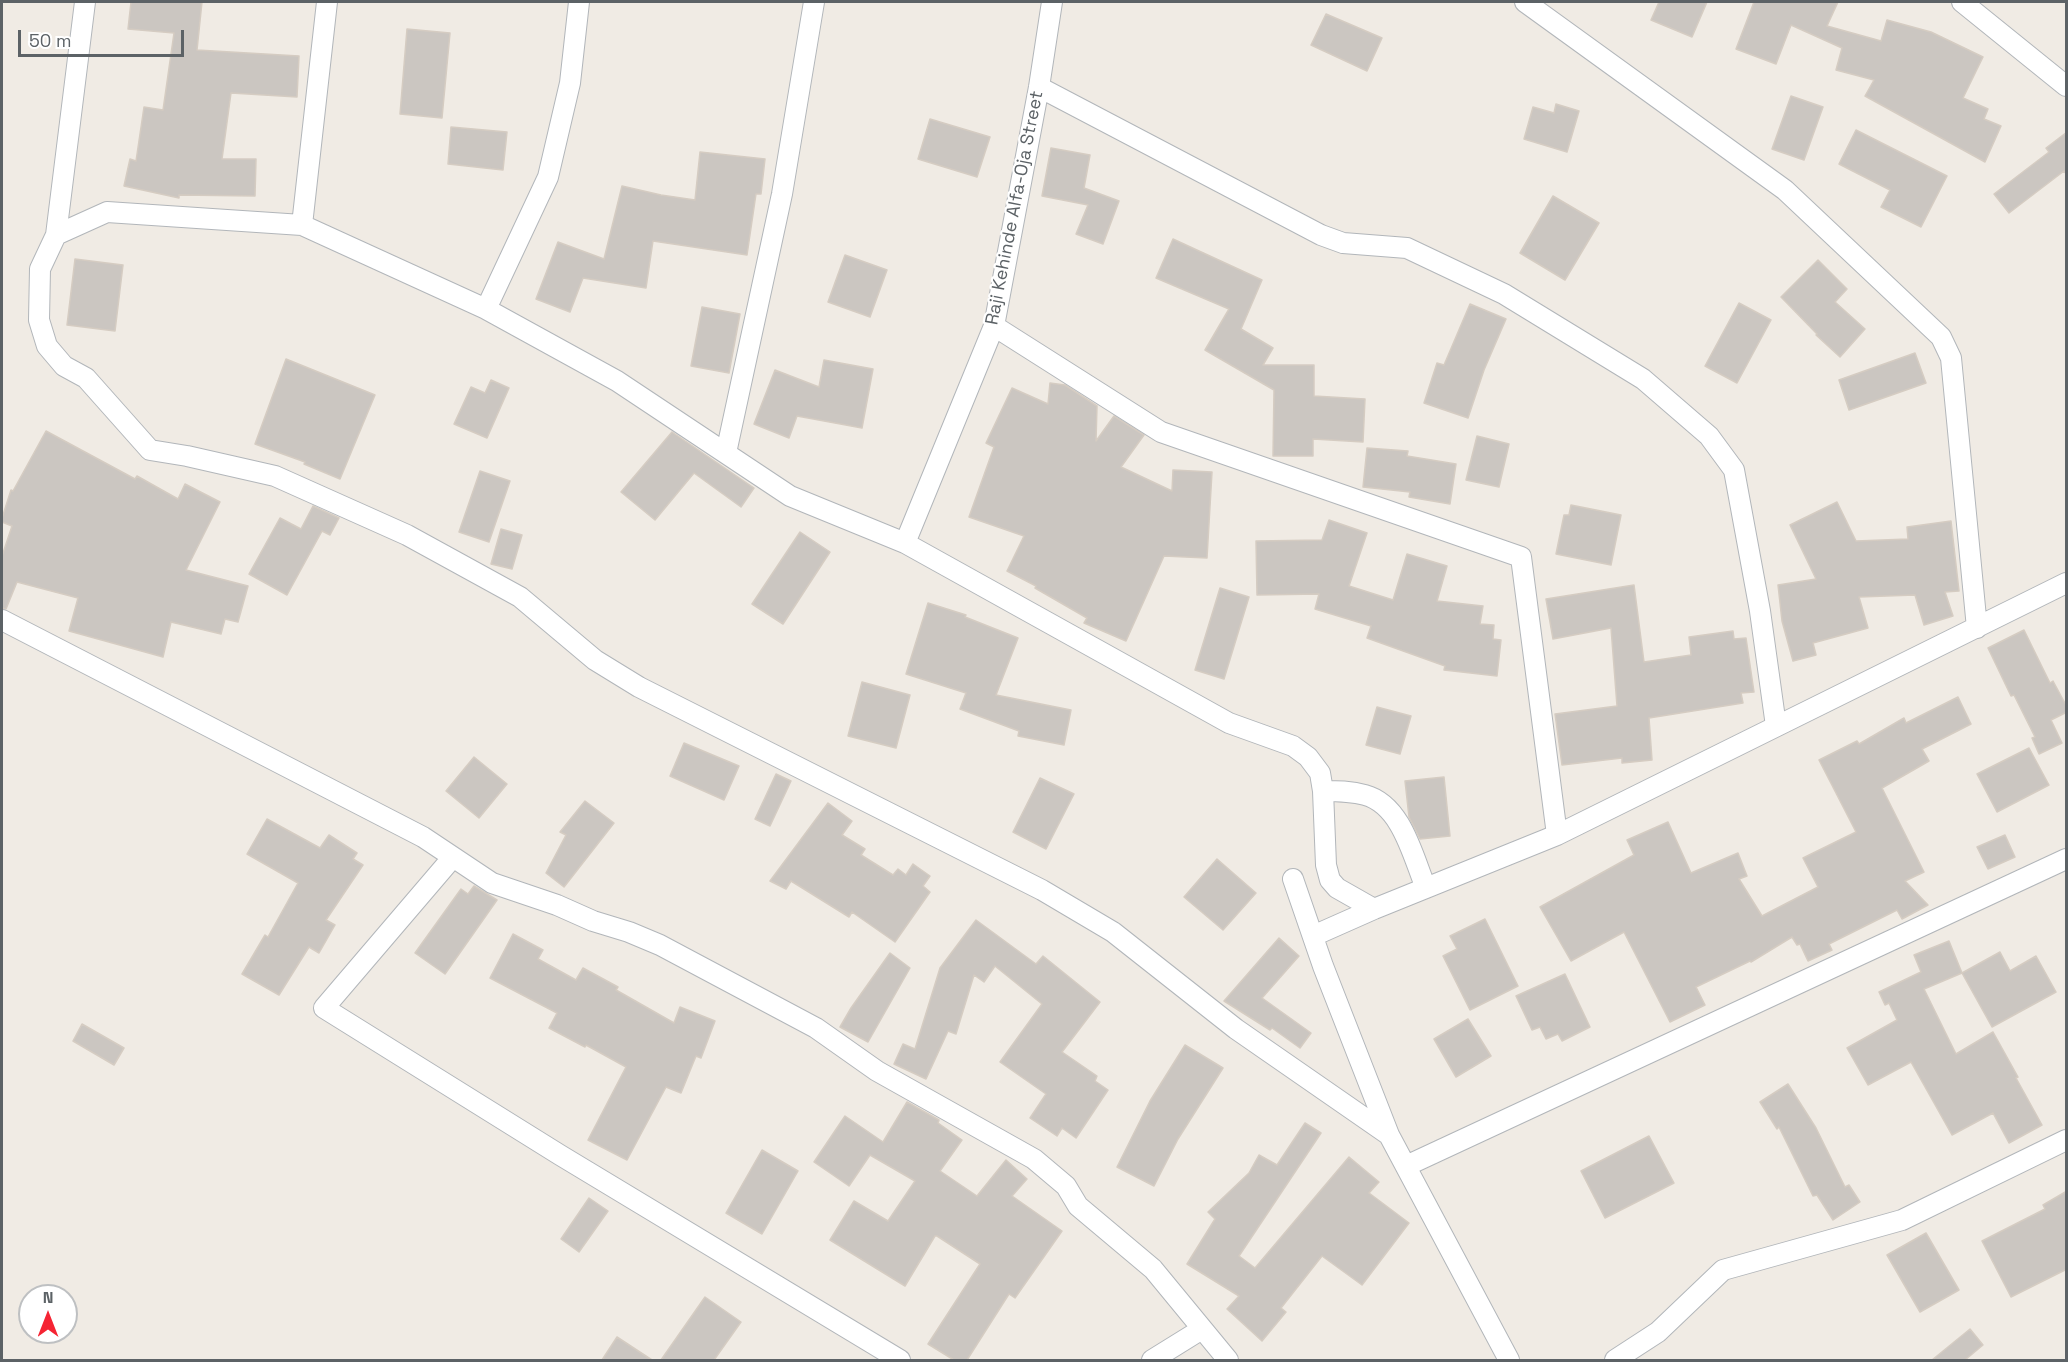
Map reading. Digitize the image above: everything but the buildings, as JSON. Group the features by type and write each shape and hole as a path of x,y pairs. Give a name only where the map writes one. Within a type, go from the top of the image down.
{"street":[{"path":"85,2 56,235 40,269 39,320 47,346 64,366 86,378 150,450 275,476 418,540 520,597 595,660 639,687 1042,890 1113,932 1236,1029 1389,1135"},
{"path":"302,225 327,2"},
{"path":"486,309 548,177 570,83 579,2"},
{"path":"726,453 782,194 814,2"},
{"name":"Raji Kehinde Alfa-Oja Street","path":"905,543 994,326 1039,87 1052,2"},
{"path":"1525,2 1785,190 1941,337 1951,358 1977,628"},
{"path":"1962,2 2067,86"},
{"path":"1039,87 1321,236 1343,243 1407,248 1504,294 1643,379 1701,428 1734,470 1760,611 1776,726"},
{"path":"56,235 107,212 302,225 486,309 617,381 790,496 905,543 1229,723 1293,746 1308,757 1320,773 1323,791 1326,865 1330,880 1337,888 1374,909"},
{"path":"994,326 1161,432 1521,557 1557,835"},
{"path":"1313,936 1557,835 2067,583"},
{"path":"2,620 423,837 492,883 557,904 593,921 660,945 816,1028 877,1071 1035,1159 1066,1186 1078,1206 1153,1269 1228,1360"},
{"path":"1323,791 1345,791 1367,795 1386,806 1398,822 1425,888"},
{"path":"453,857 324,1008 560,1155 900,1360"},
{"path":"1406,1166 2067,859"},
{"path":"1293,879 1389,1135 1509,1360"},
{"path":"1614,1360 1658,1332 1723,1270 1902,1220 2067,1140"},
{"path":"1152,1360 1202,1329"}]}
